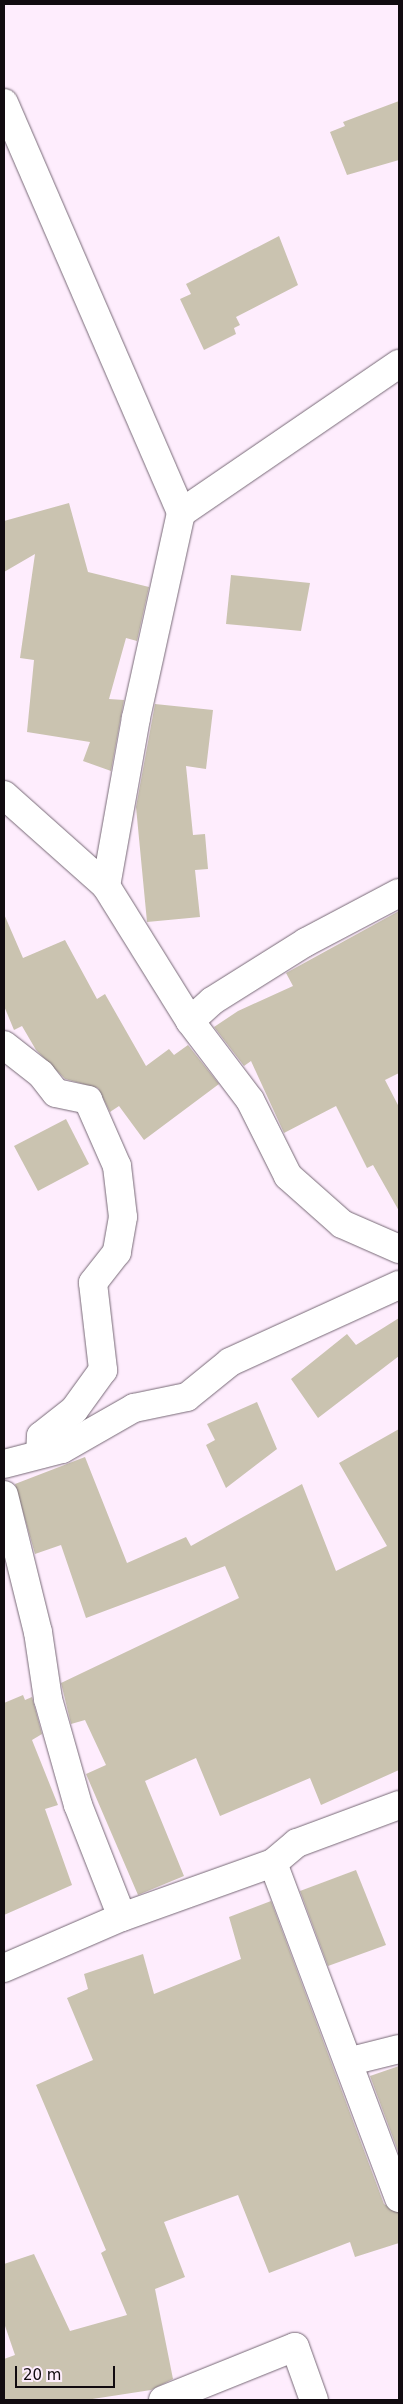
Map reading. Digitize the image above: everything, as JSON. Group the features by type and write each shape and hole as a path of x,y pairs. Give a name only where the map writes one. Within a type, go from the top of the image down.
{"street":[{"path":"4,103 181,513 136,718 106,886"},
{"path":"181,513 399,364"},
{"path":"4,795 106,886 190,1021 250,1100 288,1176 342,1224 399,1249"},
{"path":"190,1021 212,1000 306,942 399,893"},
{"path":"4,1045 41,1074 56,1093 88,1100 117,1166 123,1217 117,1252 93,1283 103,1370 74,1410 41,1436 40,1454"},
{"path":"4,1464 62,1448 134,1408 187,1397 230,1362 399,1284"},
{"path":"4,1495 38,1632 51,1709 78,1804 122,1917"},
{"path":"4,1968 122,1917 273,1863 297,1844 399,1805"},
{"path":"273,1863 351,2061 399,2198"},
{"path":"351,2061 399,2049"},
{"path":"163,2400 295,2347 314,2400"}],"building":[{"path":"399,101 399,160 347,175 330,132 345,126 343,122"},
{"path":"279,236 298,285 236,317 240,325 234,328 236,334 204,350 180,299 191,294 186,284"},
{"path":"69,503 88,572 149,587 137,641 126,638 109,699 124,700 111,771 83,761 90,742 27,732 34,660 20,658 35,554 4,572 4,521"},
{"path":"231,575 310,583 301,631 226,624"},
{"path":"155,704 213,710 206,769 186,766 193,835 205,834 208,869 195,870 200,917 147,922 136,807"},
{"path":"399,911 399,1073 385,1080 399,1107 399,1211 373,1165 367,1168 336,1106 284,1133 251,1061 244,1066 214,1027 238,1011 293,986 286,973"},
{"path":"4,914 23,958 65,940 97,999 105,994 146,1066 169,1049 174,1055 188,1045 219,1084 144,1140 119,1106 110,1112 98,1088 65,1079 36,1050 22,1026 14,1030 4,1006"},
{"path":"66,1119 89,1164 38,1191 14,1146"},
{"path":"399,1318 399,1356 318,1418 291,1379 347,1334 356,1345"},
{"path":"257,1402 277,1449 226,1488 206,1445 215,1440 207,1424"},
{"path":"399,1429 399,1770 321,1805 310,1778 220,1816 196,1758 145,1781 184,1876 138,1895 86,1774 106,1765 85,1720 71,1724 61,1683 239,1598 225,1566 86,1618 61,1545 35,1554 15,1484 85,1457 127,1563 186,1537 191,1546 302,1484 336,1571 387,1546 339,1463"},
{"path":"23,1695 25,1700 32,1697 42,1734 32,1740 58,1805 45,1809 72,1885 4,1915 4,1703"},
{"path":"356,1870 386,1945 328,1966 300,1891"},
{"path":"271,1901 384,2204 399,2213 399,2243 355,2257 350,2242 269,2273 238,2195 164,2222 185,2277 155,2289 173,2379 151,2390 86,2400 4,2400 4,2359 15,2355 4,2323 4,2264 34,2254 70,2331 127,2315 101,2253 106,2250 36,2085 93,2060 67,1998 88,1989 84,1974 143,1954 154,1994 241,1959 229,1917"},
{"path":"399,2066 399,2154 370,2076"}]}
